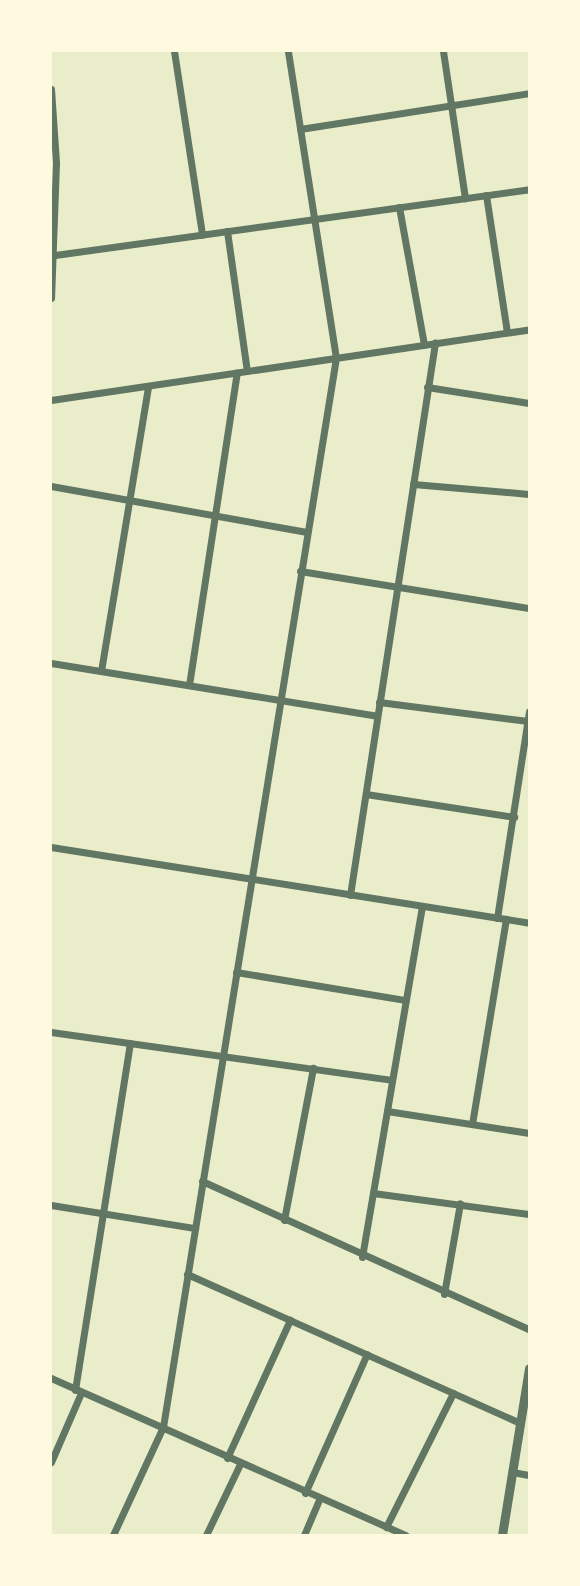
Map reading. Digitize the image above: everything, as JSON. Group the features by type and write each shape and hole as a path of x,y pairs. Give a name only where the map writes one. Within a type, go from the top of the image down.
{"street":[{"path":"174,51 202,235"},
{"path":"113,1535 163,1427 336,358 288,51"},
{"path":"443,51 465,198"},
{"path":"51,89 55,256 51,298"},
{"path":"300,129 529,93"},
{"path":"55,256 529,189"},
{"path":"486,195 507,332"},
{"path":"399,207 424,345"},
{"path":"227,231 247,371"},
{"path":"51,400 529,329"},
{"path":"350,895 435,343"},
{"path":"189,685 218,516 237,373"},
{"path":"101,671 148,386"},
{"path":"427,387 529,403"},
{"path":"413,484 529,494"},
{"path":"51,486 307,532"},
{"path":"300,571 529,608"},
{"path":"51,663 377,716"},
{"path":"379,702 528,721"},
{"path":"472,1124 514,817 527,742 529,711"},
{"path":"366,794 514,817"},
{"path":"51,847 529,923"},
{"path":"362,1256 422,906"},
{"path":"236,972 406,1000"},
{"path":"51,1032 223,1054 392,1080"},
{"path":"51,1462 78,1391 130,1043"},
{"path":"284,1220 313,1068"},
{"path":"387,1111 529,1133"},
{"path":"202,1181 444,1294 529,1329"},
{"path":"373,1193 529,1214"},
{"path":"444,1294 460,1203"},
{"path":"51,1205 195,1228"},
{"path":"187,1274 520,1423"},
{"path":"227,1458 290,1320"},
{"path":"305,1493 367,1354"},
{"path":"502,1535 529,1368"},
{"path":"51,1378 319,1500 406,1535"},
{"path":"386,1527 453,1393"},
{"path":"206,1535 240,1464"},
{"path":"512,1472 529,1475"},
{"path":"304,1535 319,1500"}]}
